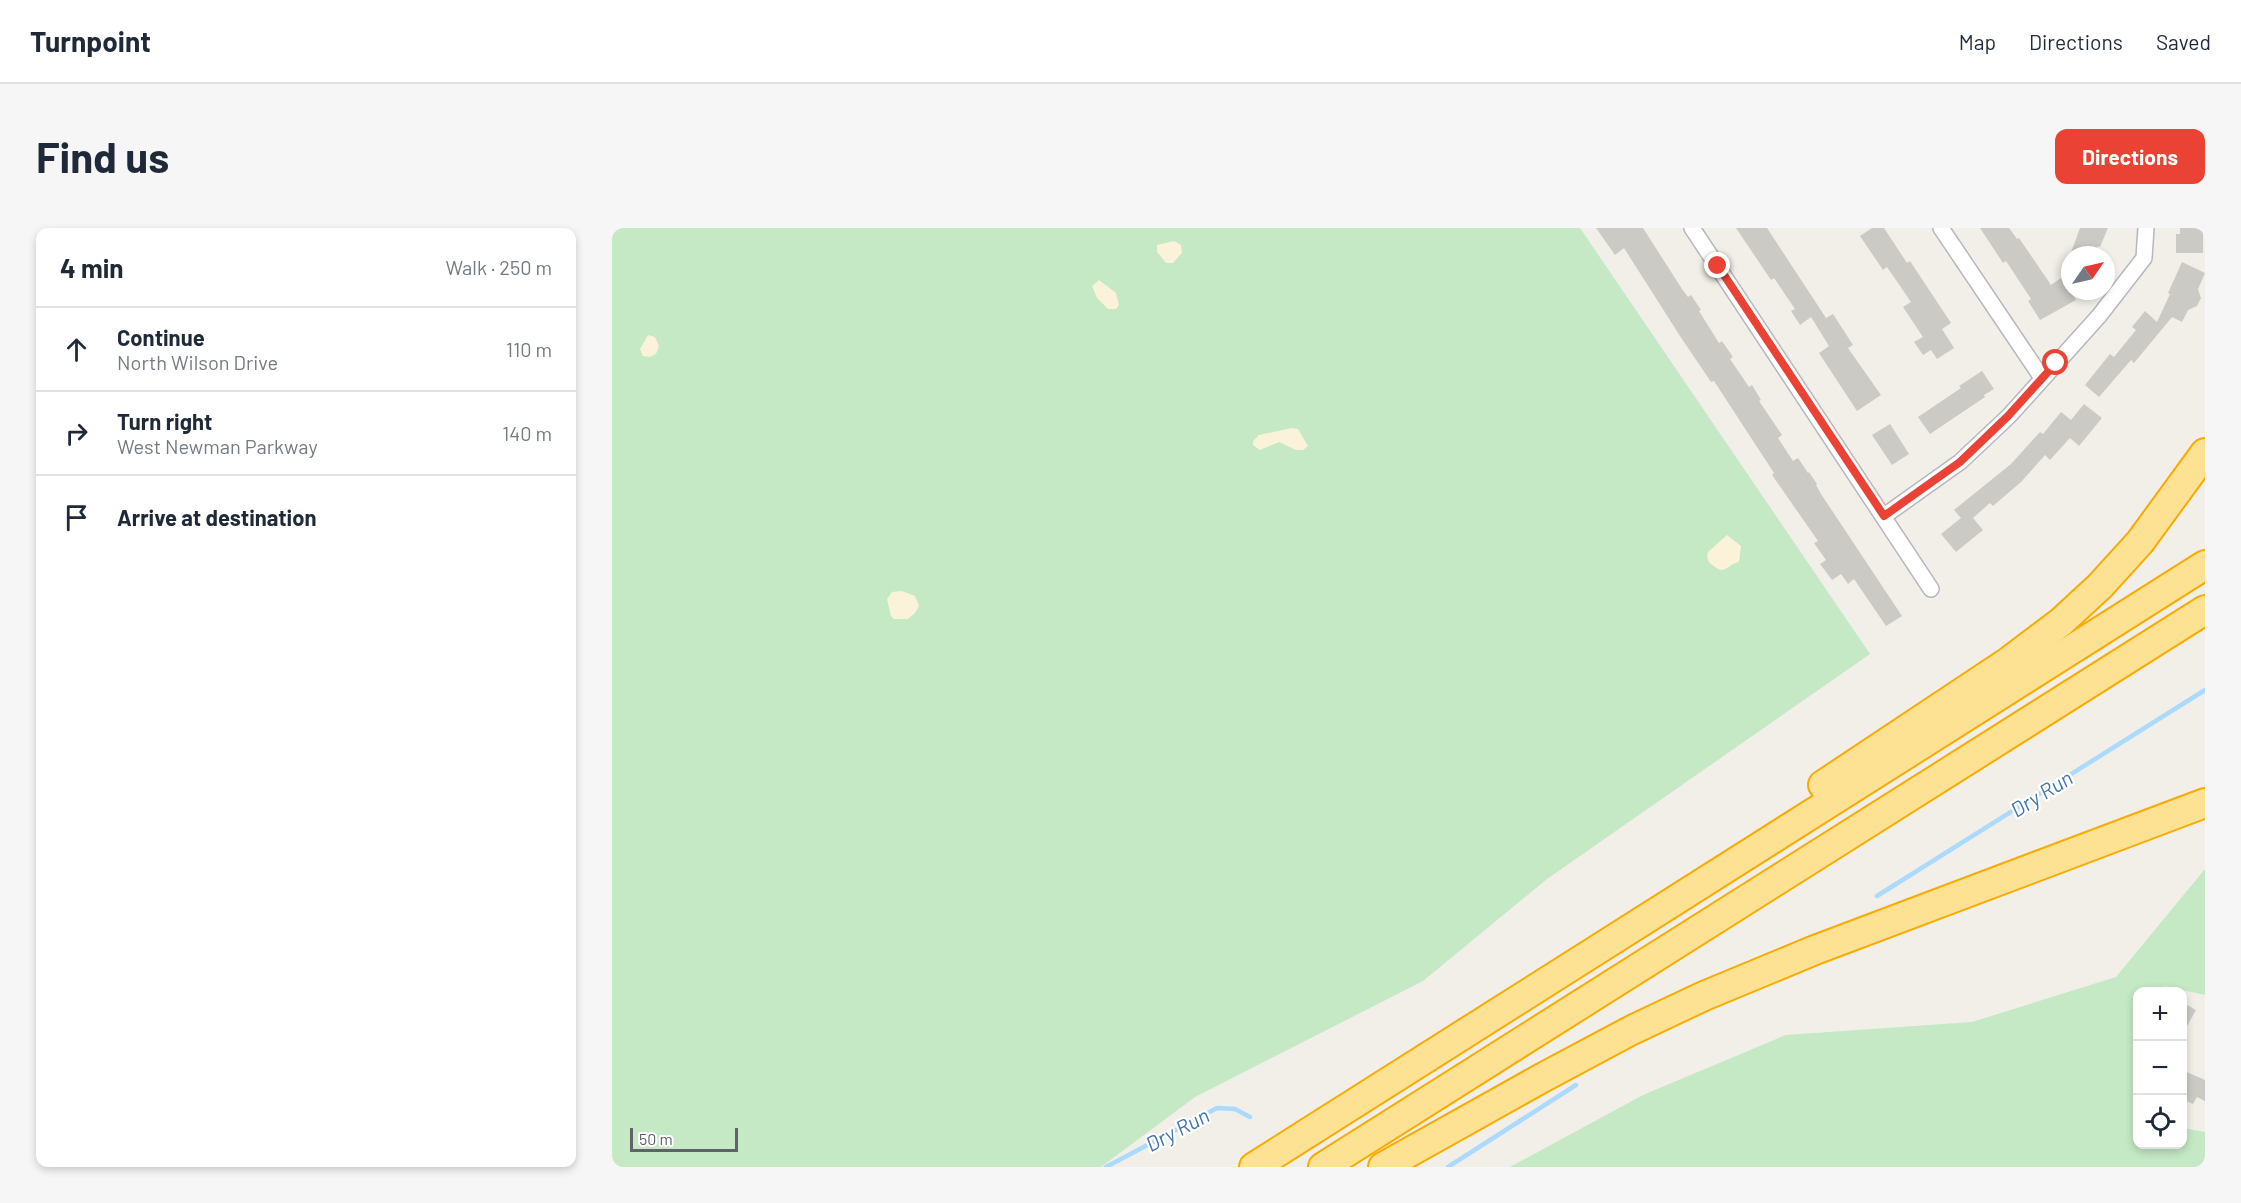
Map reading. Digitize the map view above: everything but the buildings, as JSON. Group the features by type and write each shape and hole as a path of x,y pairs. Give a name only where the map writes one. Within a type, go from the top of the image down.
{"highway":[{"path":"1254,1167 1531,988 1810,793 2008,663 2054,628 2100,586 2140,542 2205,453"},
{"path":"1428,1055 1520,1000 1628,929 2205,565"},
{"path":"1323,1167 2205,610"},
{"path":"1383,1167 1632,1030 1704,996 1827,946 2205,803"}],"street":[{"path":"1692,228 1932,589"},
{"path":"1941,228 2042,378"},
{"path":"1884,516 1960,462 2008,416 2099,316 2144,258 2146,228"}],"green space":[{"path":"612,228 1580,228 1870,654 1547,879 1423,981 1195,1097 1101,1167 612,1167"},
{"path":"2205,869 2205,995 2187,991 2187,987 2133,987 2133,1149 2187,1149 2187,1129 2205,1132 2205,1167 1510,1167 1643,1095 1786,1035 1972,1022 2116,977"}],"sand":[{"path":"1174,241 1181,245 1182,253 1173,263 1166,263 1157,252 1157,245"},
{"path":"1099,280 1116,293 1119,305 1116,309 1108,309 1097,298 1092,286"},
{"path":"648,335 655,337 659,346 656,354 650,357 643,356 640,349"},
{"path":"1292,428 1298,429 1308,446 1303,450 1296,450 1279,442 1260,450 1253,445 1253,441 1259,435"},
{"path":"1727,535 1741,546 1739,562 1720,570 1708,561 1707,555"},
{"path":"902,591 915,596 919,606 908,619 894,619 891,616 887,599 892,592"}],"waterway":[{"name":"Dry Run","path":"1877,896 2205,690"},
{"name":"Dry Run","path":"1448,1167 1576,1085"},
{"name":"Dry Run","path":"1106,1167 1217,1108 1235,1109 1250,1117"}],"route":[{"path":"1718,266 1884,516 1960,462 2008,416 2056,363"}]}
